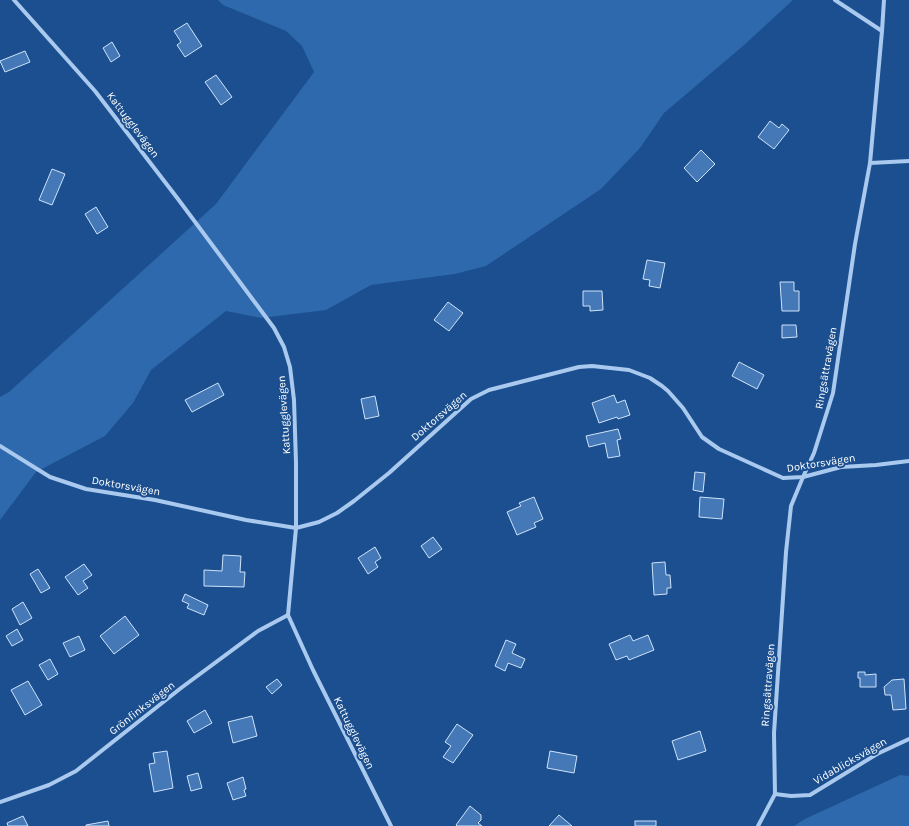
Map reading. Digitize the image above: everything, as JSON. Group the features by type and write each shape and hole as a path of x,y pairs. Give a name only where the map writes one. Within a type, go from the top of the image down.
{"street":[{"name":"Kattugglevägen","path":"14,0 95,91 183,205 274,328 284,347 290,368 294,400 296,463 296,528 288,615 302,648 391,826"},
{"path":"835,0 882,31"},
{"name":"Ringsättravägen","path":"758,826 775,794 774,733 786,552 791,506 814,453 833,393 870,163 884,0"},
{"path":"870,163 909,160"},
{"name":"Doktorsvägen","path":"0,446 50,478 86,489 155,500 246,520 296,528 319,522 337,513 354,501 389,473 471,399 489,390 579,367 602,366 630,370 650,378 665,388 674,397 683,408 695,428 710,444 783,478 803,477 841,467 876,465 909,460"},
{"name":"Grönfinksvägen","path":"0,802 49,786 76,771 258,631 288,615"},
{"name":"Vidablicksvägen","path":"775,794 791,796 810,795 877,754 909,740"}],"shaded area":[{"path":"218,0 793,0 743,46 664,113 640,148 601,189 486,266 455,274 371,285 326,310 261,318 226,311 151,370 133,403 105,436 36,472 0,520 0,397 9,392 216,204 314,72 302,46 286,31 223,5"},
{"path":"900,775 909,776 909,826 794,826 805,819"}],"building":[{"path":"187,23 202,46 185,57 177,45 181,42 174,31"},
{"path":"112,42 120,56 111,62 103,48"},
{"path":"25,51 30,62 5,72 0,61"},
{"path":"216,75 232,97 221,105 205,82"},
{"path":"770,121 779,128 782,124 789,130 774,149 758,137"},
{"path":"701,150 715,164 697,182 684,168"},
{"path":"52,169 65,174 52,205 39,200"},
{"path":"96,207 108,227 97,234 85,214"},
{"path":"647,260 665,263 660,288 649,286 650,280 643,279"},
{"path":"780,282 794,282 794,291 799,291 799,311 782,311"},
{"path":"583,291 602,291 603,310 590,311 590,306 583,306"},
{"path":"448,302 463,313 449,331 434,320"},
{"path":"782,325 796,325 797,337 782,338"},
{"path":"739,362 764,375 757,389 732,376"},
{"path":"218,383 224,395 192,412 185,400"},
{"path":"614,395 617,403 625,400 630,415 618,419 617,417 599,423 592,403"},
{"path":"375,396 379,416 365,419 361,399"},
{"path":"618,429 621,439 617,440 620,456 608,458 605,443 589,447 586,436"},
{"path":"695,472 705,473 703,492 693,490"},
{"path":"534,497 543,519 534,523 536,527 517,535 507,512 521,506 519,503"},
{"path":"700,497 724,499 722,519 699,517"},
{"path":"433,537 442,549 429,558 421,546"},
{"path":"375,547 381,558 375,562 378,567 368,574 358,558"},
{"path":"223,555 241,556 240,572 245,572 244,587 204,586 204,570 222,571"},
{"path":"665,562 666,575 670,575 671,588 667,588 667,594 654,595 652,563"},
{"path":"84,564 92,575 83,581 88,588 78,595 65,577"},
{"path":"38,569 50,588 41,593 30,574"},
{"path":"185,594 208,605 204,615 187,608 189,604 182,601"},
{"path":"23,602 32,618 20,625 12,609"},
{"path":"125,616 139,635 114,654 100,636"},
{"path":"17,629 23,640 12,646 6,636"},
{"path":"630,635 633,641 648,635 654,650 629,660 627,656 616,660 609,644"},
{"path":"79,636 85,650 70,657 63,643"},
{"path":"506,640 516,644 512,653 525,659 521,668 508,663 505,671 495,666"},
{"path":"50,659 58,674 48,680 39,665"},
{"path":"858,672 865,672 865,675 876,674 876,687 860,687"},
{"path":"277,679 282,685 272,694 266,687"},
{"path":"904,679 906,709 893,710 891,695 885,695 884,687 892,680"},
{"path":"28,681 42,705 25,715 11,690"},
{"path":"205,710 212,723 194,733 187,721"},
{"path":"252,716 257,736 233,743 228,722"},
{"path":"457,724 473,735 453,763 443,757 451,746 445,742"},
{"path":"700,731 706,751 678,760 672,741"},
{"path":"167,751 173,788 154,792 149,764 155,763 153,753"},
{"path":"550,751 577,756 574,773 547,768"},
{"path":"198,773 202,788 191,791 187,776"},
{"path":"243,777 246,796 233,800 227,783"},
{"path":"470,806 481,815 481,820 478,823 482,826 457,826 456,825"},
{"path":"559,815 572,826 549,826"},
{"path":"23,816 28,826 8,826 7,823"},
{"path":"108,821 109,826 86,826 86,825"},
{"path":"635,821 656,821 656,826 635,826"}]}
